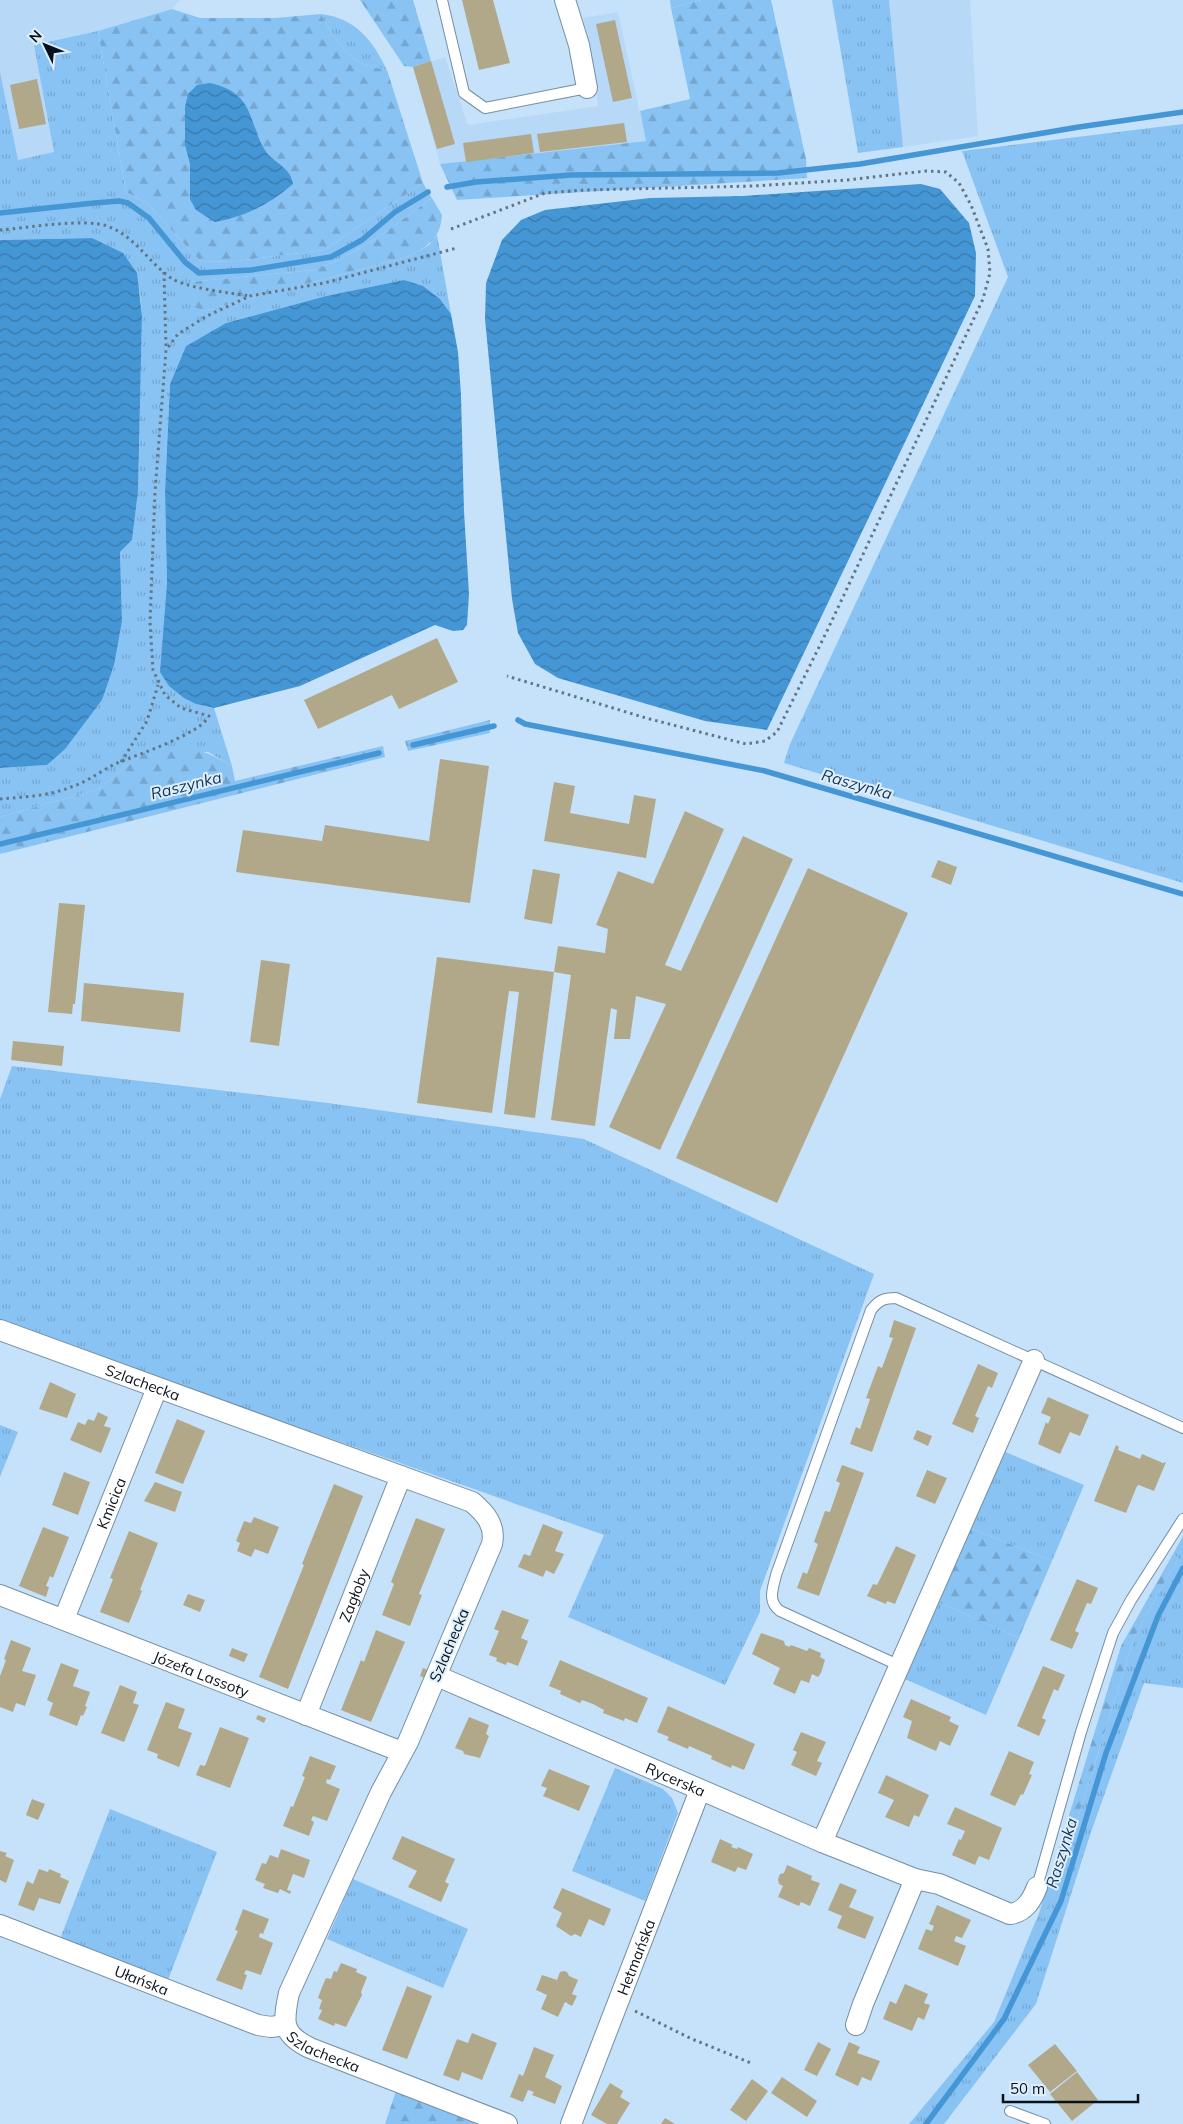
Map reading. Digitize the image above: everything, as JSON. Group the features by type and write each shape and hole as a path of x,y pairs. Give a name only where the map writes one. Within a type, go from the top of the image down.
{"street":[{"path":"564,0 579,45 586,88"},
{"name":"Szlachecka","path":"0,1330 472,1502 482,1510 491,1523 494,1538 492,1544 437,1676 289,1993 285,2011 285,2025 290,2035 297,2042 310,2048 507,2124"},
{"path":"822,1842 1034,1360"},
{"name":"Kmicica","path":"64,1619 157,1388"},
{"name":"Zagłoby","path":"306,1715 401,1476"},
{"name":"Józefa Lassoty","path":"0,1595 402,1752"},
{"name":"Rycerska","path":"437,1676 822,1842 916,1880 939,1884 1010,1914 1018,1912 1026,1906 1037,1887"},
{"name":"Hetmańska","path":"571,2124 700,1790"},
{"path":"856,2025 916,1880"},
{"name":"Ułańska","path":"0,1925 258,2025 271,2027 285,2025"}],"lane":[{"path":"442,0 464,94 475,102 485,108 586,88"},
{"path":"898,1666 780,1611 775,1607 771,1598 776,1575 871,1310 882,1299 896,1298 1183,1428"},
{"path":"1037,1887 1081,1732 1113,1633 1131,1600 1183,1520"},
{"path":"1010,2111 1045,2124"}],"path":[{"path":"451,229 546,193 585,190 763,185 846,180 926,171 946,172 959,183 972,205 988,249 990,272 983,299 827,631 777,732 765,741 746,744 646,718 507,676"},
{"path":"0,230 76,223 105,225 128,236 172,280 204,289 250,296"},
{"path":"166,350 178,334 207,316 250,296 324,284 457,248"},
{"path":"0,799 37,796 71,788 120,762 194,731 207,722 209,716 181,708 165,695 153,670 150,622 155,492 166,350 164,272"},
{"path":"120,762 147,721 159,684"},
{"path":"617,2003 692,2039 750,2063"}],"shaded area":[{"path":"0,0 180,0 172,9 98,31 55,152 18,161 0,72"},
{"path":"889,0 970,0 978,136 903,147"},
{"path":"618,12 646,141 440,164 413,67 445,57 468,125 598,106 589,41 583,18"}],"green space":[{"path":"360,0 413,0 431,61 413,67 404,66"},
{"path":"670,0 701,0 671,8"},
{"path":"701,0 771,0 806,159 807,178 457,200 440,164 646,141 640,111 690,99 671,8"},
{"path":"832,0 889,0 903,147 858,153"},
{"path":"172,9 200,18 275,18 321,14 333,35 348,53 364,64 387,70 423,183 324,250 237,261 201,262 147,203 126,192 98,31"},
{"path":"321,14 344,20 354,26 376,50 387,70 364,64 348,53 333,35"},
{"path":"98,31 126,192 147,203 201,262 237,261 324,250 423,183 432,198 376,239 339,260 314,270 190,282 195,307 204,311 407,257 429,245 437,235 451,314 440,299 404,280 326,296 226,323 186,346 170,384 165,491 167,584 196,704 214,708 232,766 208,752 142,753 99,789 0,817 0,768 47,765 102,700 122,621 120,552 132,540 138,492 142,316 140,292 92,238 0,240 0,72 18,160 54,152 34,45"},
{"path":"1183,124 1183,883 784,763 790,744 1008,277 962,151"},
{"path":"432,198 442,215 439,231 432,241 407,257 204,311 194,307 190,282 314,270 339,260 376,239"},
{"path":"490,720 490,733 408,751 405,741"},
{"path":"159,746 189,748 205,752 232,766 235,781 383,746 385,757 0,854 0,817 99,789 142,753"},
{"path":"12,1066 328,1103 584,1139 874,1274 760,1591 760,1612 725,1685 568,1617 604,1535 0,1322 0,1099"},
{"path":"0,1425 18,1432 0,1477"},
{"path":"1003,1451 1084,1485 1052,1561 970,1528"},
{"path":"970,1528 1052,1561 1019,1638 938,1602"},
{"path":"1183,1536 1183,1688 1144,1683 1090,1835 1036,2004 944,2124 909,2124 994,2022 1036,1920 1045,1916 1054,1895 1134,1638 1178,1558 1173,1554"},
{"path":"1173,1554 1178,1558 1134,1638 1054,1895 1045,1916 1037,1920 1121,1646"},
{"path":"938,1602 1019,1638 986,1715 905,1679"},
{"path":"615,1768 663,1789 672,1798 678,1813 645,1901 572,1871"},
{"path":"110,1809 217,1852 168,1980 60,1939"},
{"path":"353,1879 468,1929 443,1988 327,1939"},
{"path":"396,2091 481,2124 385,2124"}],"water":[{"path":"210,83 233,92 245,104 259,139 267,153 286,170 293,184 275,198 256,209 236,217 215,222 196,210 190,199 190,164 185,145 185,107 188,94 197,85"},
{"path":"921,184 940,189 969,223 976,253 975,296 767,730 705,721 558,678 535,664 518,633 512,599 485,319 486,283 502,240 521,220 545,210 650,198 743,196"},
{"path":"92,238 123,253 137,273 142,316 138,492 132,540 120,552 122,621 114,665 102,700 65,749 47,765 0,768 0,240"},
{"path":"404,280 423,286 440,299 451,314 458,352 469,594 467,625 463,630 453,631 435,625 300,686 214,708 196,704 184,698 169,686 160,672 167,584 165,491 170,384 186,346 226,323 326,296"}],"building":[{"path":"462,0 493,0 510,63 479,70"},
{"path":"615,20 632,98 613,102 596,24"},
{"path":"431,61 455,144 437,149 413,67"},
{"path":"37,79 46,124 19,129 10,85"},
{"path":"624,123 627,142 540,152 537,134"},
{"path":"531,134 534,153 466,162 463,143"},
{"path":"437,638 458,682 399,709 392,695 318,729 304,700"},
{"path":"440,759 489,766 470,903 236,872 243,830 322,841 325,825 429,841"},
{"path":"554,782 575,786 570,813 629,824 634,795 656,799 646,858 544,841"},
{"path":"685,811 724,829 665,965 681,971 743,836 793,859 660,1150 609,1127 666,1004 636,996 630,1039 614,1039 617,1010 611,1008 595,1126 551,1120 571,975 554,972 558,946 605,953 608,929 596,925 618,871 653,884"},
{"path":"938,860 957,867 951,885 931,877"},
{"path":"808,868 908,913 777,1203 676,1158"},
{"path":"533,869 560,874 552,924 524,919"},
{"path":"59,903 85,905 75,1004 73,1004 72,1014 48,1012"},
{"path":"437,957 554,972 535,1118 504,1114 519,992 509,991 492,1113 417,1103"},
{"path":"261,960 290,964 279,1046 250,1042"},
{"path":"84,983 184,993 180,1032 81,1021"},
{"path":"13,1041 64,1046 62,1066 11,1060"},
{"path":"894,1320 916,1328 872,1452 850,1444 856,1427 860,1429 870,1399 866,1398 878,1366 882,1368 893,1338 889,1337"},
{"path":"978,1364 998,1373 992,1388 988,1386 975,1416 979,1418 973,1433 952,1424"},
{"path":"50,1382 76,1394 67,1418 39,1409"},
{"path":"1048,1397 1089,1415 1080,1436 1070,1432 1060,1454 1038,1444 1046,1422 1048,1424 1051,1417 1041,1413"},
{"path":"98,1412 108,1417 104,1426 111,1428 101,1453 70,1440 78,1422 85,1425 88,1419 94,1421"},
{"path":"177,1419 205,1431 183,1484 155,1473"},
{"path":"917,1430 932,1436 928,1446 913,1439"},
{"path":"1116,1445 1119,1447 1118,1450 1140,1459 1142,1454 1163,1463 1166,1462 1154,1491 1139,1485 1137,1486 1126,1513 1094,1501"},
{"path":"842,1465 864,1473 819,1596 797,1588 803,1572 807,1574 818,1544 814,1542 825,1511 830,1512 840,1483 836,1481"},
{"path":"927,1470 947,1478 935,1504 916,1496"},
{"path":"64,1472 90,1482 78,1515 52,1505"},
{"path":"155,1482 182,1492 175,1512 144,1501"},
{"path":"334,1484 363,1496 288,1689 259,1677"},
{"path":"254,1517 279,1527 268,1554 255,1549 251,1557 237,1551 240,1543 236,1541 244,1521 251,1523"},
{"path":"416,1518 445,1529 419,1594 422,1595 410,1626 382,1615 394,1584 391,1582"},
{"path":"543,1524 563,1532 555,1551 564,1554 554,1574 546,1570 543,1577 518,1567 524,1554 530,1556"},
{"path":"43,1527 69,1537 53,1578 50,1576 46,1586 49,1587 46,1597 19,1586"},
{"path":"129,1531 158,1543 129,1623 100,1612 113,1579 110,1578"},
{"path":"896,1546 916,1555 895,1604 887,1601 886,1604 867,1596 873,1584 877,1585"},
{"path":"1077,1579 1098,1588 1091,1604 1087,1603 1075,1631 1079,1633 1072,1649 1050,1640"},
{"path":"188,1594 205,1600 200,1612 183,1605"},
{"path":"502,1610 529,1620 521,1638 528,1641 518,1666 507,1662 506,1665 496,1661 497,1658 489,1655 499,1631 494,1629"},
{"path":"376,1630 405,1642 371,1722 341,1710 361,1660 364,1662"},
{"path":"761,1633 784,1641 785,1645 789,1647 791,1645 807,1651 809,1648 821,1653 820,1657 825,1660 821,1673 818,1677 812,1674 809,1683 801,1680 795,1694 773,1684 780,1668 752,1654"},
{"path":"11,1640 31,1648 22,1671 36,1675 25,1706 16,1703 13,1712 0,1707 0,1676"},
{"path":"232,1648 248,1654 244,1662 229,1656"},
{"path":"560,1660 648,1698 637,1723 625,1718 624,1721 603,1713 604,1710 593,1704 582,1700 580,1703 560,1694 561,1691 549,1686"},
{"path":"61,1663 79,1670 73,1686 90,1692 85,1706 87,1707 83,1716 81,1715 77,1726 49,1715 53,1703 47,1700"},
{"path":"1043,1666 1065,1675 1058,1691 1054,1689 1042,1718 1046,1720 1039,1736 1017,1726"},
{"path":"423,1668 428,1670 425,1678 420,1676"},
{"path":"120,1685 137,1692 133,1703 139,1705 124,1742 101,1733"},
{"path":"911,1699 951,1717 949,1721 959,1726 950,1746 940,1741 936,1751 907,1738 912,1721 903,1717"},
{"path":"166,1702 185,1709 178,1728 192,1733 179,1767 157,1758 158,1754 147,1750"},
{"path":"668,1706 755,1744 744,1770 732,1765 731,1768 711,1759 712,1756 689,1746 688,1749 667,1740 669,1737 657,1732"},
{"path":"258,1715 266,1718 264,1723 256,1719"},
{"path":"469,1717 489,1725 486,1734 489,1736 480,1758 464,1754 463,1751 455,1748"},
{"path":"220,1727 249,1738 230,1788 196,1775 200,1765 205,1766"},
{"path":"801,1732 826,1742 817,1761 822,1763 816,1776 791,1765 797,1752 793,1750"},
{"path":"1009,1751 1034,1762 1029,1774 1032,1775 1023,1795 1021,1794 1015,1806 990,1795"},
{"path":"310,1756 336,1766 330,1780 327,1779 326,1783 340,1789 327,1821 313,1816 311,1820 314,1822 309,1836 283,1826 305,1777 302,1776"},
{"path":"549,1769 590,1786 579,1811 543,1796 547,1788 541,1786"},
{"path":"886,1775 929,1795 919,1817 914,1815 909,1827 885,1817 894,1800 878,1793"},
{"path":"32,1799 45,1804 38,1820 26,1815"},
{"path":"955,1807 1002,1828 989,1860 979,1856 975,1865 952,1855 965,1831 947,1824"},
{"path":"402,1836 455,1859 445,1882 449,1884 441,1902 408,1887 417,1871 392,1859"},
{"path":"720,1839 733,1845 731,1847 737,1849 738,1847 753,1854 746,1870 738,1867 735,1872 711,1862"},
{"path":"281,1849 310,1860 304,1878 293,1874 287,1890 291,1891 290,1894 280,1889 278,1893 263,1888 265,1884 255,1880 262,1863 266,1864 270,1855 278,1858"},
{"path":"0,1851 7,1853 5,1856 14,1860 6,1883 0,1880"},
{"path":"787,1865 812,1876 811,1880 820,1883 810,1906 801,1902 799,1906 778,1897 783,1886 779,1884 778,1879 780,1874 784,1873"},
{"path":"39,1869 48,1872 49,1869 61,1874 60,1877 69,1881 60,1904 39,1898 34,1911 18,1905 27,1881 33,1884"},
{"path":"840,1883 857,1890 849,1907 874,1917 865,1939 837,1928 842,1916 828,1910"},
{"path":"562,1888 611,1909 604,1926 589,1919 581,1937 575,1934 571,1936 556,1926 562,1913 553,1908"},
{"path":"937,1905 971,1920 962,1938 956,1936 954,1941 966,1946 958,1966 918,1949 926,1929 932,1931 934,1926 929,1924"},
{"path":"243,1909 269,1919 263,1934 260,1933 259,1937 273,1943 261,1975 246,1970 244,1974 247,1975 242,1990 216,1980 238,1931 235,1930"},
{"path":"341,1963 357,1969 356,1972 367,1977 361,1992 362,1995 346,2027 335,2023 334,2026 318,2019 322,2010 319,2009 322,2000 318,1998 322,1987 326,1978 331,1979 334,1971 337,1972"},
{"path":"564,1971 569,1976 578,1980 572,1994 577,1996 572,2006 565,2002 558,2017 541,2009 547,1995 536,1990 542,1975 557,1980 560,1972"},
{"path":"905,1984 928,1994 924,2003 930,2005 924,2020 918,2017 912,2031 883,2019 890,2001 896,2004"},
{"path":"407,1986 432,1996 407,2059 382,2050"},
{"path":"472,2033 497,2043 482,2080 462,2072 459,2081 443,2075 457,2039 468,2043"},
{"path":"818,2042 831,2049 817,2076 804,2070"},
{"path":"849,2042 860,2047 857,2053 880,2061 871,2081 862,2077 858,2086 835,2075"},
{"path":"1055,2044 1077,2071 1050,2092 1028,2065"},
{"path":"534,2047 554,2055 545,2077 562,2086 555,2104 532,2095 534,2092 528,2090 523,2102 510,2097 519,2074 523,2076"},
{"path":"1077,2072 1098,2100 1072,2121 1050,2094"},
{"path":"782,2077 817,2101 807,2117 771,2093"},
{"path":"752,2079 768,2091 746,2121 730,2110"},
{"path":"610,2083 623,2091 620,2097 630,2103 617,2124 607,2124 591,2115"},
{"path":"665,2118 675,2124 661,2124"}],"waterway":[{"path":"447,187 476,182 571,175 778,173 860,164 1079,127 1183,112"},
{"path":"0,213 119,201 128,203 149,218 185,262 199,273 251,270 331,257 362,240 395,212 428,192"},
{"name":"Raszynka","path":"518,720 525,724 765,771 1183,894"},
{"name":"Raszynka","path":"413,745 494,726"},
{"name":"Raszynka","path":"0,844 379,753"},
{"name":"Raszynka","path":"926,2124 1004,2019 1061,1901 1106,1753 1158,1616 1183,1568"}]}
